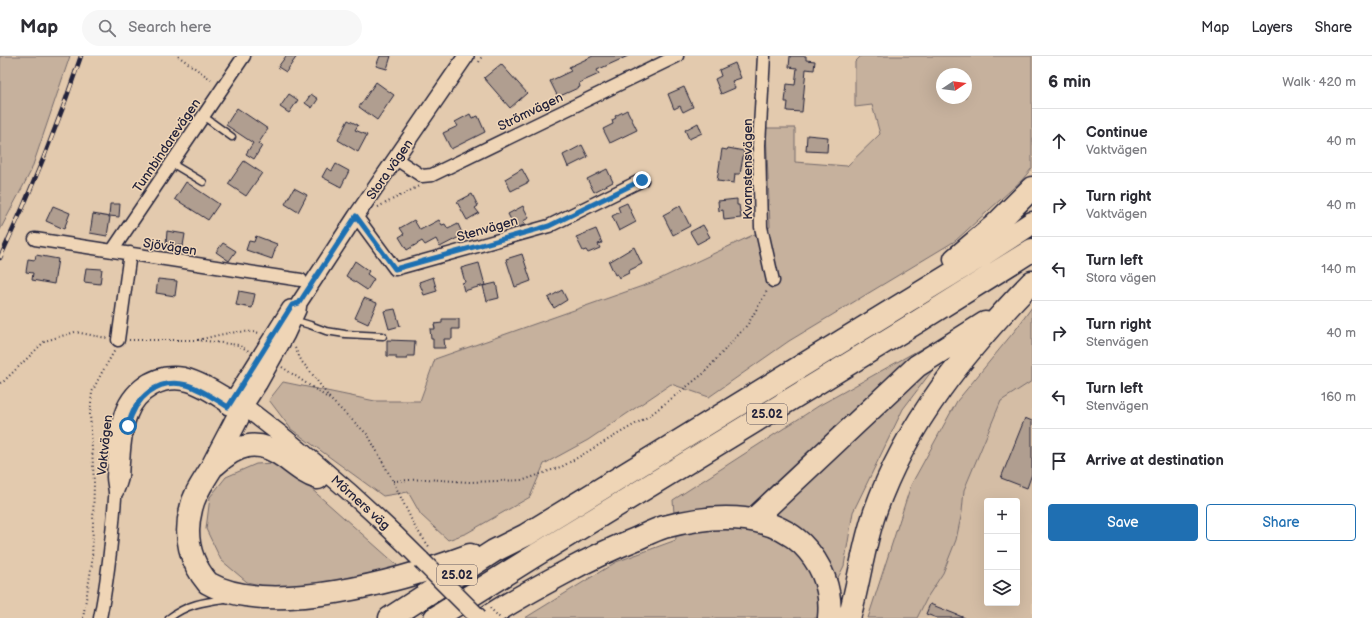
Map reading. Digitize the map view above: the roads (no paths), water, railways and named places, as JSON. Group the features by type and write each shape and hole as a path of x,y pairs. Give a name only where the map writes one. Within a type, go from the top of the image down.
{"highway":[{"path":"886,315 971,246 1032,188"},
{"name":"25.02","path":"390,618 494,551 526,535 886,315 1032,223"},
{"name":"25.02","path":"435,618 918,322 1032,250"},
{"path":"849,618 874,514 897,457 945,384 966,356 1003,312 1032,282"},
{"path":"753,520 917,366 1003,312"},
{"path":"236,407 210,470 199,487 191,508 187,528 191,554 199,572 225,599 235,605 263,612 288,614 332,607 384,590 441,566 526,535"},
{"path":"210,470 230,453 243,446 258,445 275,451 308,475 318,478"},
{"path":"486,618 509,603 603,552 663,528 696,520 730,518 753,520 778,527 794,537 811,553 827,583 830,606 829,618"}],"main road":[{"name":"Mörners väg","path":"236,407 366,519 422,558 465,618"},
{"name":"Mörners väg","path":"236,407 319,466 422,558 479,618"}],"street":[{"name":"Tunnbindarevägen","path":"112,251 244,56"},
{"name":"Stora vägen","path":"236,407 259,384 298,310 299,303 356,216 466,56"},
{"name":"Strömvägen","path":"396,159 422,176 432,175 677,56"},
{"name":"Kvarnstensvägen","path":"764,56 759,145 760,227 773,281"},
{"name":"Stenvägen","path":"356,216 395,269 549,226 642,180"},
{"name":"Sjövägen","path":"36,238 301,280"},
{"path":"118,340 130,254"},
{"name":"Stora vägen","path":"236,407 292,305 299,303"},
{"name":"Vaktvägen","path":"100,618 104,597 116,495 121,481 124,453 131,415 137,403 151,390 160,386 172,384 189,385 236,407"}],"lane":[{"path":"203,116 232,137"},
{"path":"172,163 203,182"},
{"path":"293,320 326,331 346,334 382,336"},
{"path":"169,618 184,608 204,602 225,599"}],"railway":[{"path":"0,258 44,158 81,56"}]}
